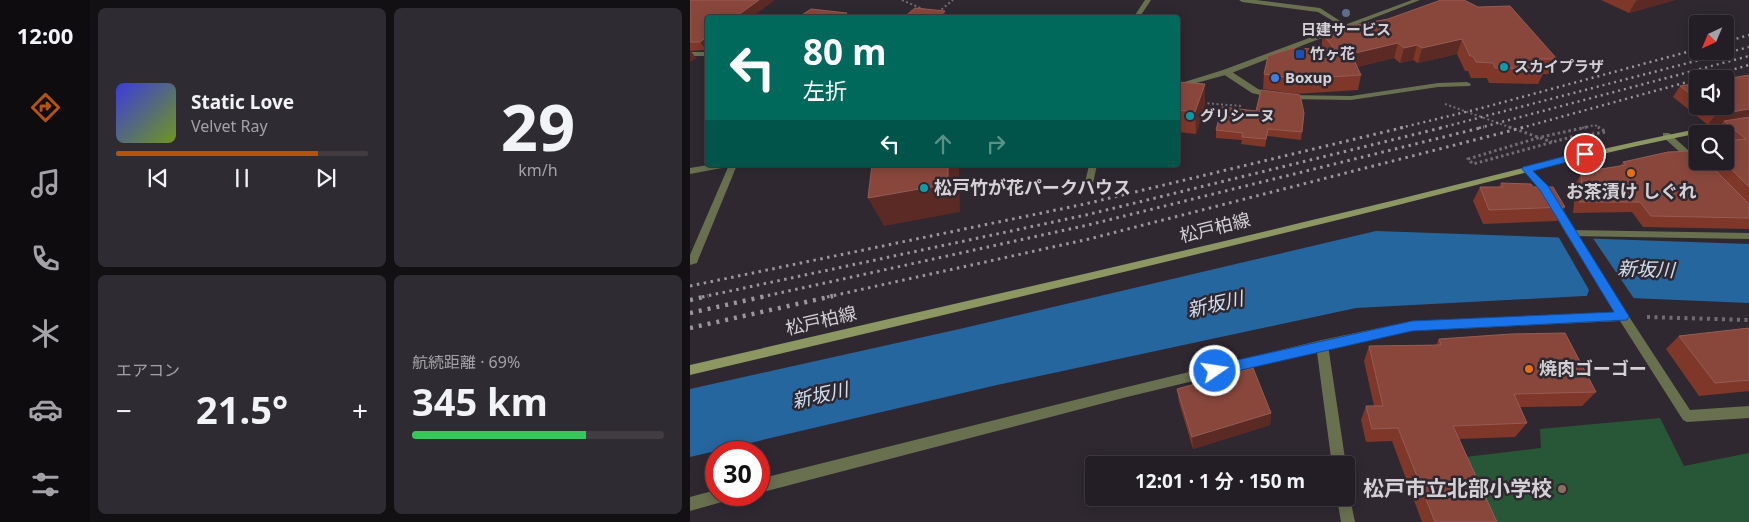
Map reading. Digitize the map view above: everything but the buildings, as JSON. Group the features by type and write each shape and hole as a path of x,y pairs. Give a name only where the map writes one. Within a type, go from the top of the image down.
{"main road":[{"name":"松戸柏線","path":"690,370 1366,210 1666,135 1749,122"}],"street":[{"path":"1138,15 1148,0"},
{"path":"1242,0 1320,10 1345,26"},
{"path":"1180,85 1226,72 1417,0"},
{"path":"690,54 705,54"},
{"path":"1226,72 1255,91 1268,96 1351,98 1438,85 1466,84"},
{"path":"1666,135 1689,156"},
{"path":"690,170 709,167"},
{"path":"690,261 693,260 732,167"},
{"path":"1088,182 1093,167"},
{"path":"1527,169 1544,188 1571,235 1687,416 1749,412"},
{"path":"1571,235 1749,236"},
{"path":"770,483 1127,392 1322,345 1412,326 1620,313"},
{"path":"1322,345 1338,456"},
{"path":"690,504 705,500"},
{"path":"1345,506 1348,522"}],"path":[{"path":"902,0 930,13 928,15"},
{"path":"935,15 953,0"},
{"path":"1442,103 1541,137"},
{"path":"1571,137 1473,164 1468,159 1541,137 1595,125 1606,132"},
{"path":"1620,313 1749,320"}],"green space":[{"name":"松戸市立北部小学校","path":"1660,418 1684,466 1749,453 1749,522 1496,522 1466,457 1541,448 1540,429"}],"water":[{"name":"新坂川","path":"1376,231 1749,244 1749,303 1584,296 1356,308 997,385 758,441 705,441 705,453 690,457 690,389 964,328"}],"pier":[{"path":"1558,236 1592,237 1635,300 1586,298 1589,290"}],"railway":[{"path":"1734,39 1749,35"},
{"path":"1440,128 1749,47"},
{"path":"1400,128 1478,109 1689,51"},
{"path":"1479,128 1749,56"},
{"path":"1732,70 1749,65"},
{"path":"1521,128 1689,81"},
{"path":"690,286 1085,204 1405,127"},
{"path":"702,297 1086,215 1445,127"},
{"path":"761,297 1088,225 1484,127"},
{"path":"827,297 1089,239 1525,127"},
{"path":"690,300 708,296"},
{"path":"690,313 766,296"},
{"path":"690,328 833,296"}],"place":[{"name":"日建サービス","path":"1346,13"},
{"name":"竹ヶ花","path":"1300,54"},
{"name":"スカイプラザ","path":"1504,67"},
{"name":"Boxup","path":"1275,78"},
{"name":"グリシーヌ","path":"1190,116"},
{"name":"お茶漬け しぐれ","path":"1631,173"},
{"name":"松戸竹が花パークハウス","path":"924,188"},
{"name":"焼肉ゴーゴー","path":"1529,369"},
{"name":"松戸市立北部小学校","path":"1562,489"}],"route":[{"path":"1215,371 1322,345 1412,326 1623,316 1570,233 1544,188 1527,169 1585,154"}]}
